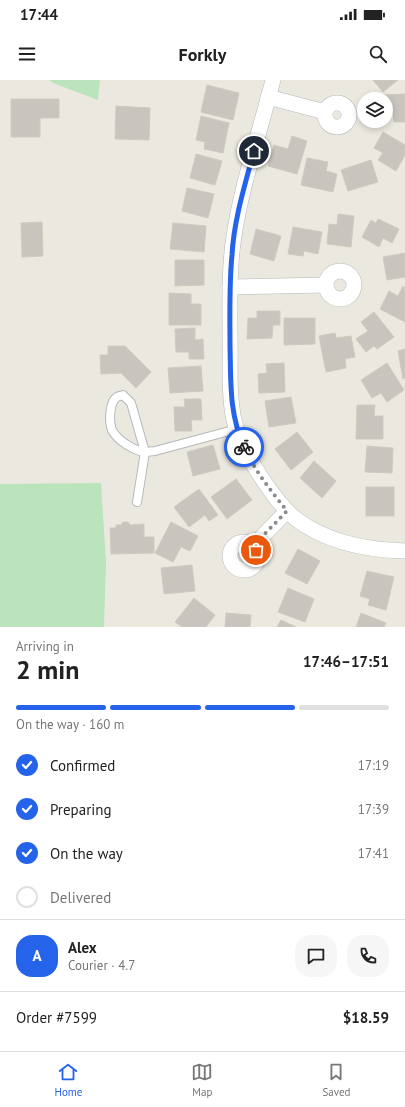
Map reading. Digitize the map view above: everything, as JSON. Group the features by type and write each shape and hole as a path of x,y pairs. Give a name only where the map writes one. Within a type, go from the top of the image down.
{"street":[{"path":"273,80 239,207 232,255 230,287 231,392 232,408 237,429 249,457 266,484 287,511 305,525 322,534 357,545 382,550 405,551"},
{"path":"268,97 325,112"},
{"path":"230,287 326,285"},
{"path":"253,546 287,511"}],"lane":[{"path":"137,502 145,452 131,403 123,395 117,396 112,402 110,420 112,430 121,441 132,448 145,452 155,451 237,429"}],"green space":[{"path":"49,80 100,80 98,100 53,83"},
{"path":"101,483 106,562 104,627 0,627 0,484"}],"building":[{"path":"373,80 398,80 383,92"},
{"path":"207,85 239,93 233,120 201,112"},
{"path":"405,94 405,122 394,122 393,95"},
{"path":"11,99 59,99 59,118 40,118 40,137 11,137"},
{"path":"116,106 150,108 149,140 115,139"},
{"path":"201,116 229,123 223,153 204,149 205,142 196,140"},
{"path":"383,132 405,145 405,155 396,171 378,160 383,153 374,148"},
{"path":"292,136 307,141 297,174 268,166 274,145 288,149"},
{"path":"196,154 222,161 215,185 190,178"},
{"path":"307,158 328,162 326,171 337,174 333,192 301,185"},
{"path":"371,160 378,182 348,191 341,170"},
{"path":"187,188 214,194 208,218 182,211"},
{"path":"338,214 354,216 351,247 327,244 329,224 337,225"},
{"path":"378,219 399,229 392,243 383,238 379,247 362,237 371,220 376,223"},
{"path":"42,222 43,256 22,257 21,223"},
{"path":"173,223 206,226 204,252 170,249"},
{"path":"293,227 322,232 318,254 304,251 303,256 288,254"},
{"path":"256,229 281,236 274,261 250,254"},
{"path":"405,253 405,277 387,280 383,257"},
{"path":"175,260 204,260 204,285 175,286"},
{"path":"403,286 405,288 405,322 380,309 389,291 398,296"},
{"path":"169,293 191,294 191,304 201,304 201,325 169,325"},
{"path":"257,311 280,311 280,325 273,325 272,338 247,339 248,318 257,318"},
{"path":"374,312 394,337 377,349 374,346 366,352 356,339 368,331 361,322"},
{"path":"284,318 315,318 315,344 284,345"},
{"path":"195,328 195,340 203,339 204,359 189,359 189,352 176,352 175,329"},
{"path":"335,333 336,338 351,336 355,357 345,359 346,368 326,372 319,336"},
{"path":"108,346 125,346 151,372 136,388 121,373 101,374 100,355 108,355"},
{"path":"405,349 405,378 403,379 398,351"},
{"path":"284,363 285,392 259,393 258,374 267,373 266,364"},
{"path":"387,363 404,390 387,402 381,393 372,398 361,380"},
{"path":"201,366 203,391 170,393 168,368"},
{"path":"291,397 296,423 269,427 265,401"},
{"path":"184,399 201,399 202,420 191,420 192,431 175,431 174,407 185,407"},
{"path":"357,405 375,405 374,416 383,416 383,439 356,439"},
{"path":"297,432 313,452 291,470 275,449"},
{"path":"213,445 220,469 193,476 187,452"},
{"path":"367,446 393,448 392,473 365,472"},
{"path":"314,461 336,481 322,498 300,478"},
{"path":"236,479 252,500 227,519 211,497"},
{"path":"366,487 394,487 394,516 366,516"},
{"path":"199,489 218,515 209,521 205,515 189,527 174,507"},
{"path":"123,522 128,522 130,525 144,524 144,537 154,537 154,553 111,554 110,528 116,528 116,525 121,525"},
{"path":"171,522 198,536 190,551 181,547 173,562 155,553"},
{"path":"298,549 320,561 307,584 285,573"},
{"path":"192,565 195,591 164,594 161,568"},
{"path":"367,571 394,577 386,610 368,605 370,599 360,596"},
{"path":"288,588 314,599 305,622 278,612"},
{"path":"194,598 215,615 206,627 182,627 175,622"},
{"path":"226,613 251,615 250,627 225,627"},
{"path":"361,613 386,623 384,627 356,627"},
{"path":"281,620 296,627 277,627"}],"way so far":[{"path":"244,447 266,484 287,511 253,546 256,550"}],"route":[{"path":"244,447 234,420 231,398 230,287 234,234 239,207 254,151"}]}
